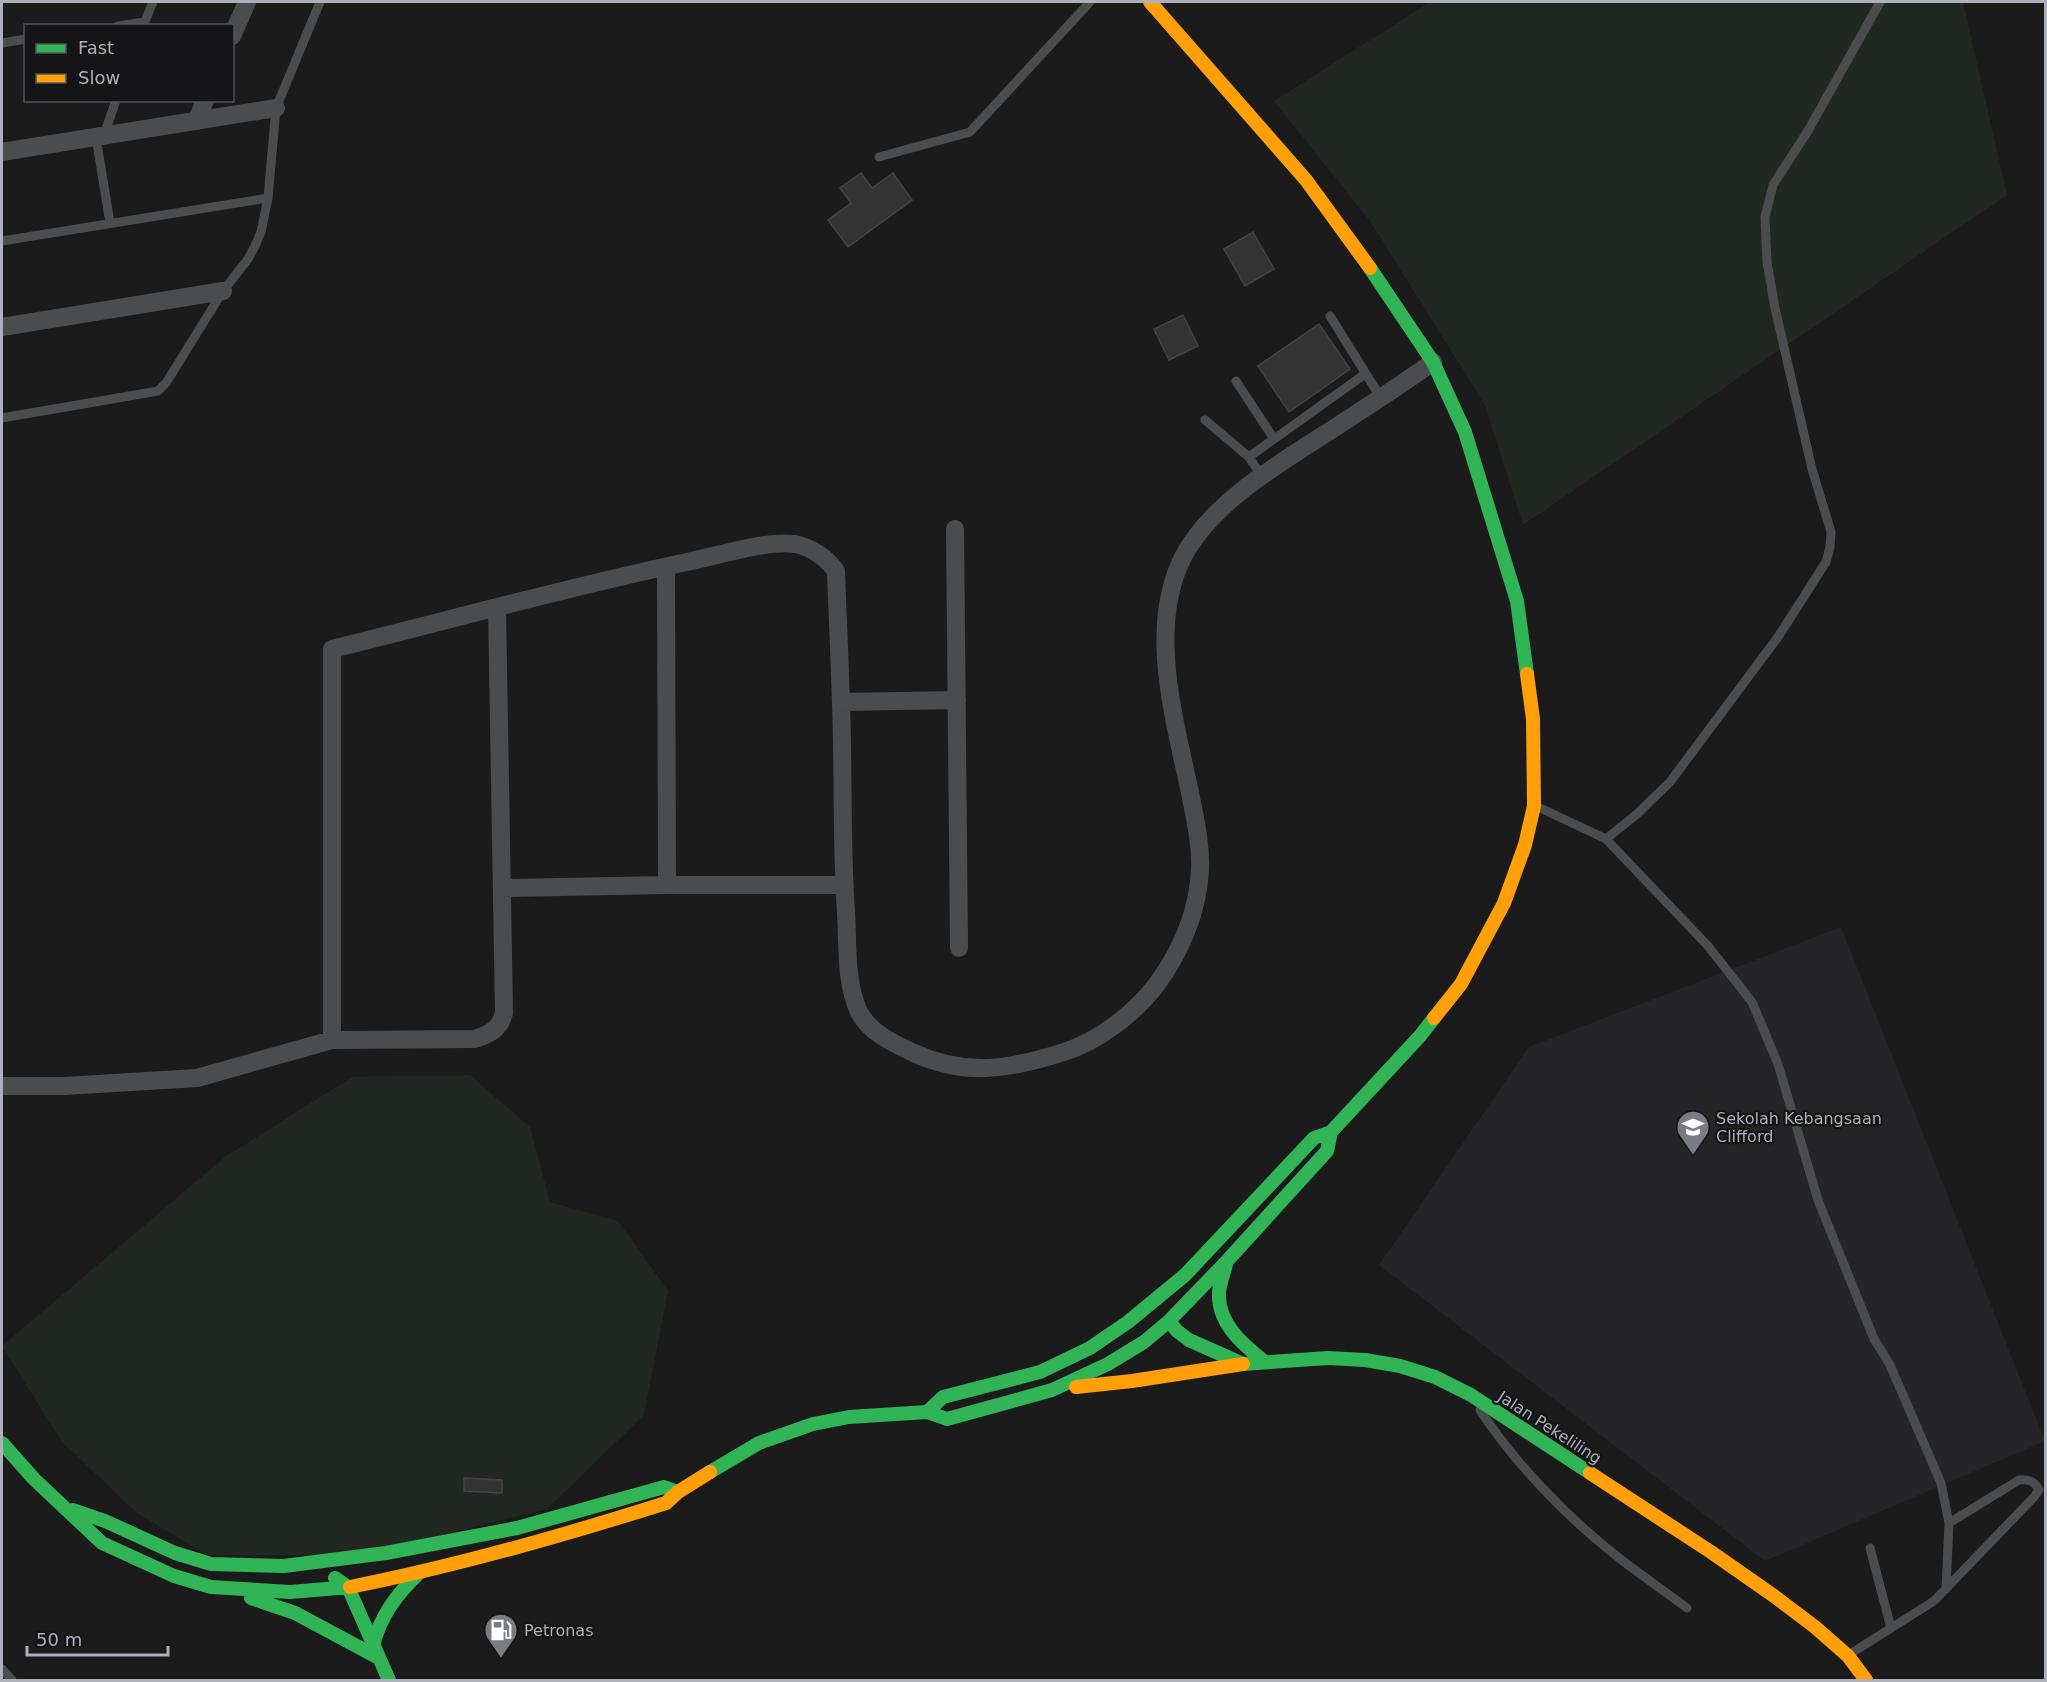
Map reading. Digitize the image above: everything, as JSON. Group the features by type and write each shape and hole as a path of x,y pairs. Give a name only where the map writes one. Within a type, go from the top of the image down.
{"street":[{"path":"234,31 247,2"},
{"path":"927,1412 943,1397 1040,1372 1090,1348 1128,1322 1185,1275 1314,1138 1331,1132 1420,1036 1461,984 1504,903 1526,845 1534,806 1533,719 1517,601 1465,432 1432,362 1361,254 1306,180 1150,2"},
{"path":"196,121 204,102"},
{"path":"2,152 276,108"},
{"path":"2,327 223,291"},
{"path":"332,1040 332,649 666,567 773,544 797,544 827,558 836,571 844,885 852,995 861,1016 871,1029 899,1046 928,1059 958,1067 996,1069 1033,1062 1078,1048 1117,1024 1150,994 1172,962 1186,932 1196,901 1200,870 1199,837 1168,685 1166,647 1167,609 1184,555 1220,510 1261,475 1381,398 1432,362"},
{"path":"955,529 959,948"},
{"path":"666,567 667,885"},
{"path":"2,1086 64,1086 197,1078 332,1040 475,1039 488,1035 496,1029 504,1013 497,608"},
{"path":"841,702 957,700"},
{"path":"502,888 844,885"},
{"path":"211,1587 290,1592 348,1587 418,1573 564,1535 666,1503 678,1492 759,1443 813,1424 849,1417 927,1412 947,1419 1052,1390 1108,1364 1144,1342 1169,1321 1327,1151 1331,1132"},
{"path":"1227,1261 1218,1295 1227,1325 1243,1345 1265,1362"},
{"path":"1169,1321 1185,1275"},
{"path":"1128,1322 1169,1321"},
{"name":"Jalan Pekeliling","path":"1169,1321 1189,1340 1243,1364 1328,1358 1365,1359 1400,1366 1434,1377 1471,1395 1711,1552 1815,1627 1848,1656 1866,1680"},
{"path":"1052,1390 1132,1381 1243,1364"},
{"path":"2,1443 34,1479 102,1544 174,1576 266,1602 295,1613 376,1652"},
{"path":"66,1508 105,1521 175,1553 211,1564 295,1565 386,1553 517,1528 664,1487 678,1492"},
{"path":"348,1587 386,1553"},
{"path":"295,1565 327,1572 348,1587 386,1680"},
{"path":"376,1652 375,1635 389,1606 418,1573"}],"lane":[{"path":"143,24 153,2"},
{"path":"2,418 158,391 166,383 223,291 248,259 261,232 268,198 276,108 320,2"},
{"path":"879,157 970,132 1090,2"},
{"path":"1606,839 1637,814 1670,782 1778,637 1826,562 1831,532 1812,469 1775,308 1767,262 1765,217 1773,185 1809,129 1880,2"},
{"path":"2,43 24,39"},
{"path":"110,223 100,136 115,102"},
{"path":"2,241 268,198"},
{"path":"1330,316 1381,398"},
{"path":"1249,457 1365,374"},
{"path":"1236,381 1274,439"},
{"path":"1205,420 1249,457 1261,475"},
{"path":"1534,806 1606,839 1708,946 1752,1002 1778,1064 1818,1200 1874,1339 1890,1365 1941,1483 1949,1523 1946,1589"},
{"path":"1471,1395 1492,1428 1518,1460 1559,1503 1613,1553 1687,1608"},
{"path":"1848,1656 1934,1601 2039,1490 2035,1482 2019,1480 1949,1523"},
{"path":"1870,1548 1891,1628"},
{"path":"2,1669 12,1680"}],"shaded area":[{"path":"1430,2 1963,2 2007,195 1523,525 1485,405 1370,221 1274,101"},
{"name":"Sekolah Kebangsaan Clifford","path":"1841,927 2045,1441 1765,1561 1379,1265 1529,1047"},
{"path":"470,1075 530,1127 550,1202 618,1221 668,1291 644,1415 547,1509 404,1544 332,1555 207,1555 137,1513 62,1442 2,1346 225,1157 352,1077"}],"building":[{"path":"861,173 872,188 893,173 912,200 848,247 828,220 851,203 840,188"},
{"path":"1253,232 1274,269 1245,286 1224,249"},
{"path":"1183,315 1198,346 1169,360 1154,329"},
{"path":"1319,324 1350,369 1289,412 1258,366"},
{"path":"464,1478 502,1480 502,1493 464,1491"}],"traffic: fast":[{"path":"1370,268 1433,362 1465,432 1517,601 1527,674"},
{"path":"927,1412 943,1397 1040,1372 1090,1348 1128,1322 1185,1275 1314,1138 1331,1132 1434,1018"},
{"path":"710,1472 759,1443 813,1424 849,1417 927,1412 947,1419 1052,1390 1108,1364 1144,1342 1169,1321 1227,1261 1327,1151 1331,1132"},
{"path":"1226,1264 1219,1292 1222,1314 1240,1341 1265,1362"},
{"path":"1169,1321 1189,1340 1243,1364 1328,1358 1365,1360 1400,1366 1435,1377 1471,1395 1590,1473"},
{"path":"2,1443 34,1479 102,1543 174,1576 211,1587 290,1592 350,1587"},
{"path":"73,1510 105,1521 175,1553 211,1564 284,1566 386,1553 517,1528 664,1487 678,1492"},
{"path":"373,1646 390,1606 419,1573"},
{"path":"335,1578 348,1587 389,1680"},
{"path":"251,1598 295,1613 379,1658"}],"traffic: slow":[{"path":"1150,2 1306,180 1370,268"},
{"path":"1434,1018 1461,984 1504,903 1525,845 1534,806 1533,719 1527,674"},
{"path":"1076,1387 1243,1364"},
{"path":"350,1587 509,1550 666,1503 678,1492 710,1472"},
{"path":"1590,1473 1774,1596 1848,1656 1866,1680"}],"place":[{"name":"Sekolah Kebangsaan Clifford","path":"1693,1156"},
{"name":"Petronas","path":"501,1659"}]}
